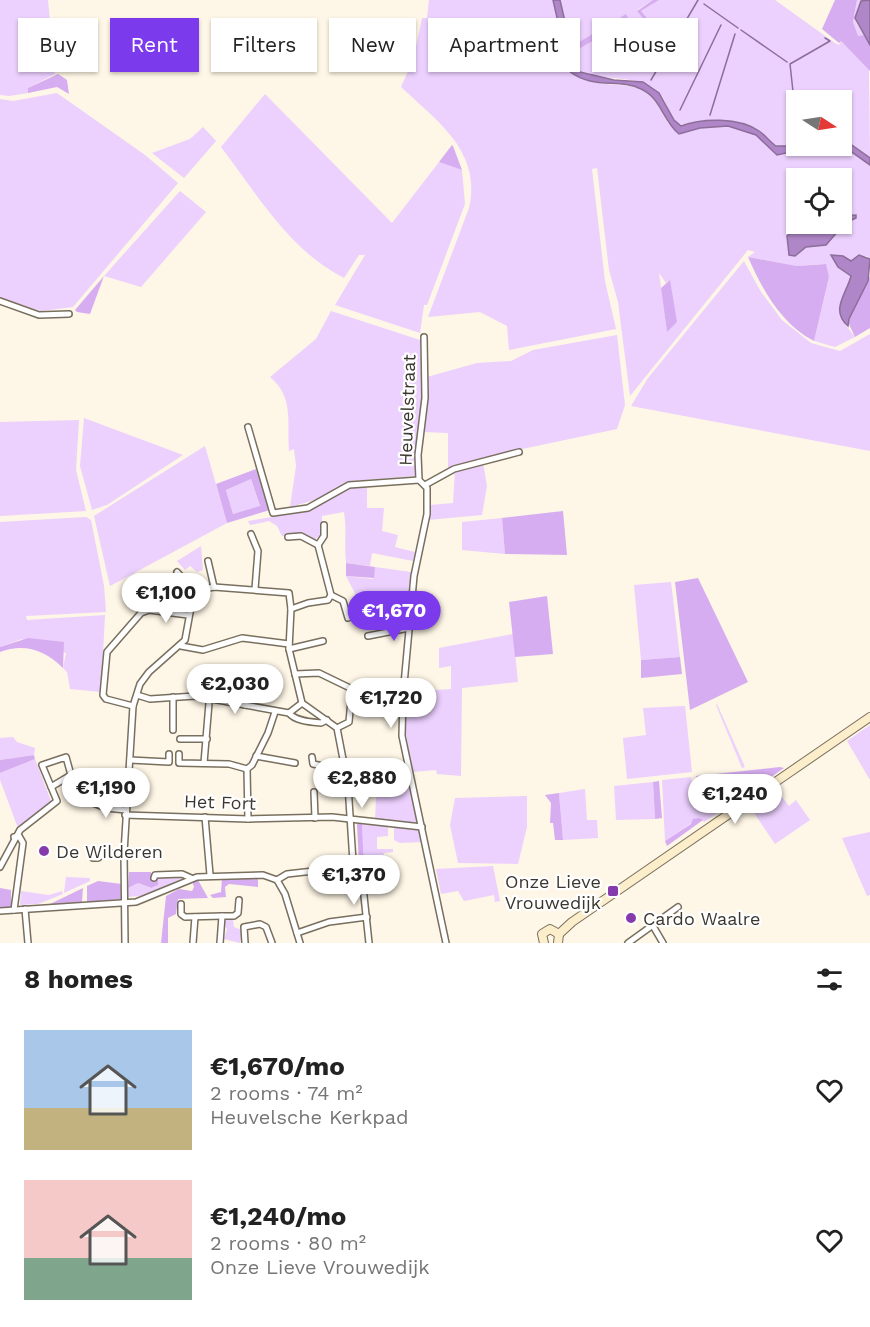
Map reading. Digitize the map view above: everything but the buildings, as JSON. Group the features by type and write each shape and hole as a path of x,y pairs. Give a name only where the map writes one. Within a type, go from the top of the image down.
{"main road":[{"path":"542,942 542,934 547,930 558,938 572,922 870,717"}],"street":[{"path":"0,301 39,315 69,314"},
{"name":"Heuvelstraat","path":"424,337 425,398 418,455 419,480 425,485 428,514 414,576 403,695 402,736 446,943"},
{"path":"248,427 273,513 308,508 349,485 419,480"},
{"path":"425,485 454,469 519,452"},
{"path":"318,545 324,536 324,525"},
{"path":"250,534 258,551 255,589"},
{"path":"288,537 302,536 318,545 332,595 343,601 348,618"},
{"path":"208,561 214,587"},
{"path":"177,572 194,591"},
{"path":"194,591 214,587 289,592 291,609 289,646 302,703 337,728 351,820 353,862 349,867 287,874 277,880"},
{"path":"125,943 124,853 133,706 136,695 149,672 181,646 185,640 194,591"},
{"path":"291,609 308,603 328,600 332,595"},
{"path":"133,706 106,699 103,695 107,652 141,613 149,610 189,615"},
{"path":"368,636 409,628"},
{"path":"181,646 202,650 242,638 289,646 323,641"},
{"path":"296,674 319,673 352,689 350,722 337,728"},
{"path":"229,702 236,681 249,686 245,705"},
{"path":"136,695 150,699 195,696 289,713 302,703"},
{"path":"173,697 173,730"},
{"path":"204,763 209,703"},
{"path":"248,819 247,769 256,756 275,712"},
{"path":"289,713 292,718 312,722 321,723 327,720"},
{"path":"180,740 207,739"},
{"path":"130,760 169,762 169,754"},
{"path":"179,754 179,763 204,763 247,769"},
{"path":"256,756 295,763"},
{"path":"0,867 14,837 57,801 51,787 42,765 66,757 71,775 51,787"},
{"path":"312,757 312,764 345,770"},
{"path":"314,792 315,818"},
{"name":"Het Fort","path":"93,803 126,812 248,819 315,818 422,827"},
{"path":"205,816 210,875"},
{"path":"14,837 19,836 23,843 14,910"},
{"path":"93,858 98,858 105,853 124,853"},
{"path":"353,862 361,868 369,943"},
{"path":"154,878 155,875 182,874 191,878"},
{"path":"0,911 124,902 153,896 191,878 210,875 263,875 277,880 285,894 300,943"},
{"path":"182,904 181,914 234,916 238,912 239,900"},
{"path":"628,943 678,907"},
{"path":"25,909 28,943"},
{"path":"193,943 195,916"},
{"path":"220,943 222,916"},
{"path":"297,933 329,922 367,917"},
{"path":"245,943 244,927 264,924 272,943"},
{"path":"653,926 663,943"}],"shaded area":[{"path":"0,0 48,0 50,18 18,18 18,72 55,72 55,74 28,88 28,93 0,95"},
{"path":"429,0 553,0 557,18 428,18 428,72 573,72 574,75 590,81 638,89 658,105 668,123 690,129 728,126 756,135 781,154 786,153 786,156 852,156 852,152 870,165 870,259 867,256 856,257 851,261 845,257 841,269 851,276 842,320 855,337 835,347 814,341 829,277 823,264 797,266 748,257 755,252 748,250 630,396 618,302 609,270 597,168 592,169 605,281 616,329 509,350 507,326 480,312 428,317 469,208 471,188 469,170 463,154 453,139 429,112 401,87 408,72 416,72 416,46 422,18 427,18","holes":["659,273 666,283 670,280 667,331"]},
{"path":"553,0 560,0 564,18 557,18"},
{"path":"560,0 653,0 637,10 644,18 620,18 626,14 619,18 592,18 592,34 580,41 580,18 564,18"},
{"path":"653,0 659,0 641,11 647,18 643,18 637,11"},
{"path":"659,0 775,0 835,43 839,45 841,41 869,69 870,158 852,145 852,90 786,90 786,146 780,146 754,129 734,123 709,121 678,125 662,97 651,87 632,80 580,72 580,46 592,38 592,72 698,72 698,18 647,18 641,11"},
{"path":"835,0 857,0 853,22 858,36 864,35 870,45 870,71 841,41 839,43 822,29"},
{"path":"857,0 862,0 856,22 864,35 858,37 853,22"},
{"path":"870,0 870,45 855,18 861,1"},
{"path":"592,34 592,41 580,48 580,41"},
{"path":"570,72 614,80 643,82 659,93 674,120 681,126 710,120 741,123 751,126 776,146 786,146 786,153 777,155 756,135 728,126 700,128 679,134 653,98 641,89 578,77"},
{"path":"58,74 67,80 69,94 57,87 28,93 28,88"},
{"path":"57,93 145,155 178,183 73,307 41,311 0,298 0,99 13,101"},
{"path":"265,94 392,223 439,162 462,170 465,204 427,305 424,305 420,333 335,305 365,255 359,255 344,278 325,267 307,253 276,220 221,147"},
{"path":"203,127 216,141 184,178 152,153 190,139"},
{"path":"852,145 870,158 870,165 852,152"},
{"path":"453,146 462,170 439,162"},
{"path":"180,191 206,212 141,287 104,276"},
{"path":"789,234 836,234 826,245 806,247 795,256 789,255 787,236"},
{"path":"831,255 843,256 851,261 859,255 870,259 868,281 849,319 848,326 840,314 840,308 851,276 838,267"},
{"path":"748,257 797,266 826,264 829,277 814,341 792,325 774,305"},
{"path":"744,261 761,292 782,320 811,343 840,351 870,334 870,451 631,406 648,378"},
{"path":"104,276 90,314 77,312 75,310"},
{"path":"870,276 870,328 855,337 848,322"},
{"path":"670,280 677,322 667,332 661,288"},
{"path":"331,311 420,340 422,405 417,476 351,481 315,500 290,507 296,466 294,449 289,451 288,410 283,393 270,377 316,339"},
{"path":"617,335 625,405 617,429 503,453 448,469 448,433 424,432 427,377 477,363 511,361 533,350"},
{"path":"84,418 183,455 107,505 92,510 80,466"},
{"path":"79,420 76,470 86,511 0,516 0,422"},
{"path":"205,446 227,523 110,586 94,516"},
{"path":"483,463 487,486 482,515 428,520 430,505 453,503 455,471"},
{"path":"256,469 270,510 227,523 216,484","holes":["251,479 260,506 233,514 226,490"]},
{"path":"251,479 260,507 233,514 226,490"},
{"path":"367,484 367,508 384,508 382,531 398,535 395,547 415,552 413,561 372,553 370,566 346,563 344,512 322,516 322,534 314,540 302,535 282,536 277,526 269,521 250,525 248,521 302,512 346,488"},
{"path":"563,511 567,555 505,554 502,518"},
{"path":"86,517 91,520 104,586 106,612 26,616 27,620 105,615 101,692 70,689 67,672 63,668 66,653 22,639 0,647 0,522"},
{"path":"502,518 505,554 462,550 462,522"},
{"path":"201,546 203,570 197,572 190,566 185,570 177,561"},
{"path":"346,563 375,567 374,578 346,576"},
{"path":"375,567 411,572 407,603 357,597 346,576 373,579"},
{"path":"698,578 748,682 690,710 675,582"},
{"path":"671,582 680,657 641,660 634,585"},
{"path":"547,596 553,654 515,657 509,602"},
{"path":"513,634 518,682 462,688 461,776 437,774 436,770 412,772 404,721 405,692 451,689 451,666 439,668 439,648"},
{"path":"28,638 64,642 63,668 49,657 34,650 17,648 0,652 0,647"},
{"path":"680,657 682,674 641,678 641,660"},
{"path":"717,704 745,767 742,768"},
{"path":"685,706 692,772 627,779 623,738 646,735 643,708"},
{"path":"870,725 870,780 847,741"},
{"path":"13,737 17,742 35,748 34,755 0,760 0,738"},
{"path":"34,755 35,759 0,773 0,760"},
{"path":"35,759 51,801 18,828 0,780 0,773"},
{"path":"784,768 767,780 762,774 720,776 720,785 717,784 716,777 703,778 703,785 698,786 696,776"},
{"path":"753,773 729,789 720,785 719,776"},
{"path":"407,775 419,823 375,820 377,776"},
{"path":"758,775 764,782 704,822 699,818 665,841 662,780 691,777 693,789 697,789 696,796 709,813 717,808 714,803 723,796 730,796 731,791"},
{"path":"659,781 662,818 655,819 653,782"},
{"path":"653,782 655,819 616,820 614,786"},
{"path":"585,789 587,820 597,820 598,838 563,840 559,793"},
{"path":"776,789 789,806 796,800 810,820 775,844 750,807"},
{"path":"559,793 563,840 555,840 553,823 550,823 551,803 545,795"},
{"path":"527,796 527,827 518,864 458,863 450,825 455,798"},
{"path":"693,819 703,820 667,846 665,841 691,824"},
{"path":"357,824 362,824 364,869 359,864"},
{"path":"362,824 388,827 388,836 377,837 377,849 393,849 393,852 384,853 384,856 368,859 369,866 364,869"},
{"path":"394,827 417,829 420,831 422,842 400,843 394,840"},
{"path":"870,832 870,895 867,896 842,838"},
{"path":"493,866 500,901 495,902 494,895 464,901 458,891 441,894 436,869"},
{"path":"129,872 151,872 151,879 158,877 158,885 151,888 138,883 128,888"},
{"path":"181,876 182,878 150,895 128,897 128,888 138,883 150,888 156,886 158,877"},
{"path":"66,877 90,878 90,881 64,893"},
{"path":"258,877 258,887 229,884 225,887 226,897 213,898 210,895 221,892 222,878"},
{"path":"198,880 208,898 178,899 176,914 168,918 168,943 161,943 166,896 179,889 192,891 194,887 192,881"},
{"path":"98,881 122,884 122,899 87,902 87,886"},
{"path":"0,888 11,890 11,908 0,909"},
{"path":"83,888 82,902 46,906"},
{"path":"21,891 49,895 62,891 63,894 38,904 20,905"},
{"path":"226,919 233,920 234,927 242,930 240,943 224,939 227,929 224,925"}],"waterway":[{"path":"651,80 698,0"},
{"path":"704,4 738,28"},
{"path":"680,110 721,25"},
{"path":"741,30 787,62"},
{"path":"710,115 735,34"},
{"path":"793,90 790,64 830,41 825,38"}],"place":[{"name":"De Wilderen","path":"44,851"},
{"name":"Onze Lieve Vrouwedijk","path":"613,891"},
{"name":"Cardo Waalre","path":"631,918"}]}
